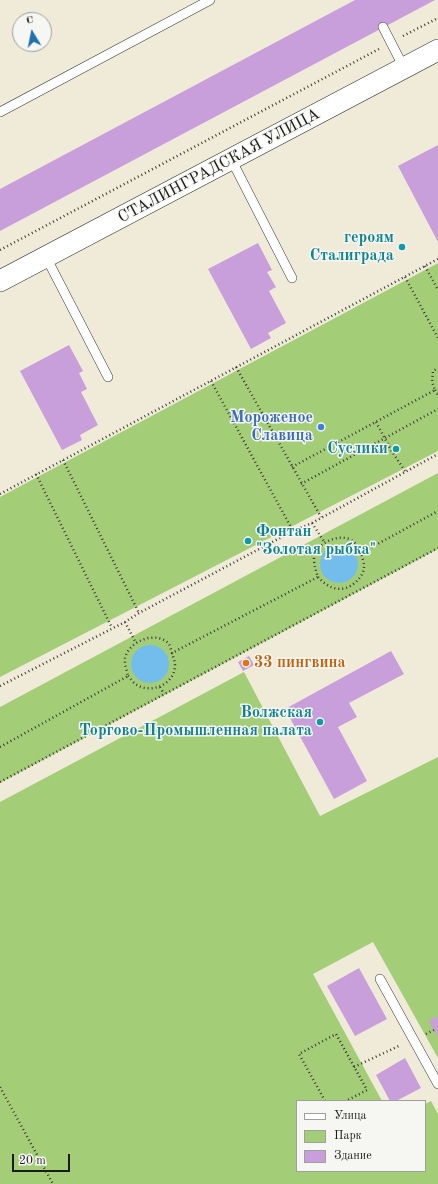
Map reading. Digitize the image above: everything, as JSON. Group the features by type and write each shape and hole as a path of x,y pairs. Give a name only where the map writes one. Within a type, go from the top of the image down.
{"street":[{"name":"СТАЛИНГРАДСКАЯ УЛИЦА","path":"0,281 438,50"}],"lane":[{"path":"0,112 210,0"},
{"path":"383,28 404,68"},
{"path":"231,159 292,278"},
{"path":"46,257 108,377"},
{"path":"380,979 438,1084"}],"path":[{"path":"0,250 438,18"},
{"path":"0,494 438,260"},
{"path":"425,266 438,290"},
{"path":"405,277 438,338"},
{"path":"236,368 321,517"},
{"path":"438,368 433,371 432,382 438,395"},
{"path":"211,381 293,531"},
{"path":"292,467 435,390"},
{"path":"301,484 438,409"},
{"path":"376,422 405,471"},
{"path":"0,686 125,622 139,613 293,531 312,523 438,454"},
{"path":"63,460 139,613"},
{"path":"36,474 112,628"},
{"path":"361,554 438,511"},
{"path":"312,523 325,543"},
{"path":"336,538 349,539 357,544 364,566 361,577 350,588 337,589 326,585 318,577 314,557 319,548 325,543 336,538"},
{"path":"0,782 438,548"},
{"path":"172,653 318,577"},
{"path":"350,588 353,593"},
{"path":"125,622 136,643"},
{"path":"148,638 161,639 169,644 175,666 171,677 160,687 148,689 136,685 128,676 125,659 128,650 136,643 148,638"},
{"path":"0,747 128,676"},
{"path":"160,687 164,694"},
{"path":"354,1067 434,1030"},
{"path":"324,1100 299,1054 336,1034 367,1090 348,1100"},
{"path":"0,1087 53,1184"}],"green space":[{"path":"438,263 438,451 0,677 0,497"},
{"path":"438,473 438,549 0,783 0,707"},
{"path":"244,672 320,816 438,757 438,1058 373,942 313,974 381,1100 296,1100 296,1172 426,1172 426,1104 431,1101 438,1114 438,1184 0,1184 0,802"}],"water":[{"path":"335,545 343,545 353,550 357,557 357,571 353,578 343,583 335,583 325,578 323,575 320,568 320,560 325,550 328,548"},
{"path":"146,645 154,645 164,650 168,657 168,671 164,678 154,683 146,683 136,678 134,675 131,668 131,660 136,650 139,648"}],"building":[{"path":"355,0 435,0 0,231 0,189"},
{"path":"438,145 438,242 398,166"},
{"path":"258,243 272,270 267,272 276,287 269,291 286,323 268,333 271,338 251,349 208,269"},
{"path":"69,345 83,371 79,373 87,389 81,392 98,425 80,435 82,440 62,450 20,371"},
{"name":"Волжская Торгово-Промышленная палата","path":"391,651 404,674 349,703 357,717 338,727 367,781 334,799 285,709"},
{"name":"33 пингвина","path":"249,656 254,665 243,671 238,662"},
{"path":"359,968 387,1019 355,1036 327,986"},
{"path":"438,1016 438,1037 429,1021"},
{"path":"405,1058 421,1088 398,1100 389,1100 376,1075"}],"place":[{"name":"героям Сталиграда","path":"402,247"},
{"name":"Мороженое Славица","path":"321,427"},
{"name":"Суслики","path":"396,449"},
{"name":"Фонтан \"Золотая рыбка\"","path":"248,541"},
{"name":"33 пингвина","path":"246,663"},
{"name":"Волжская Торгово-Промышленная палата","path":"320,722"}]}
